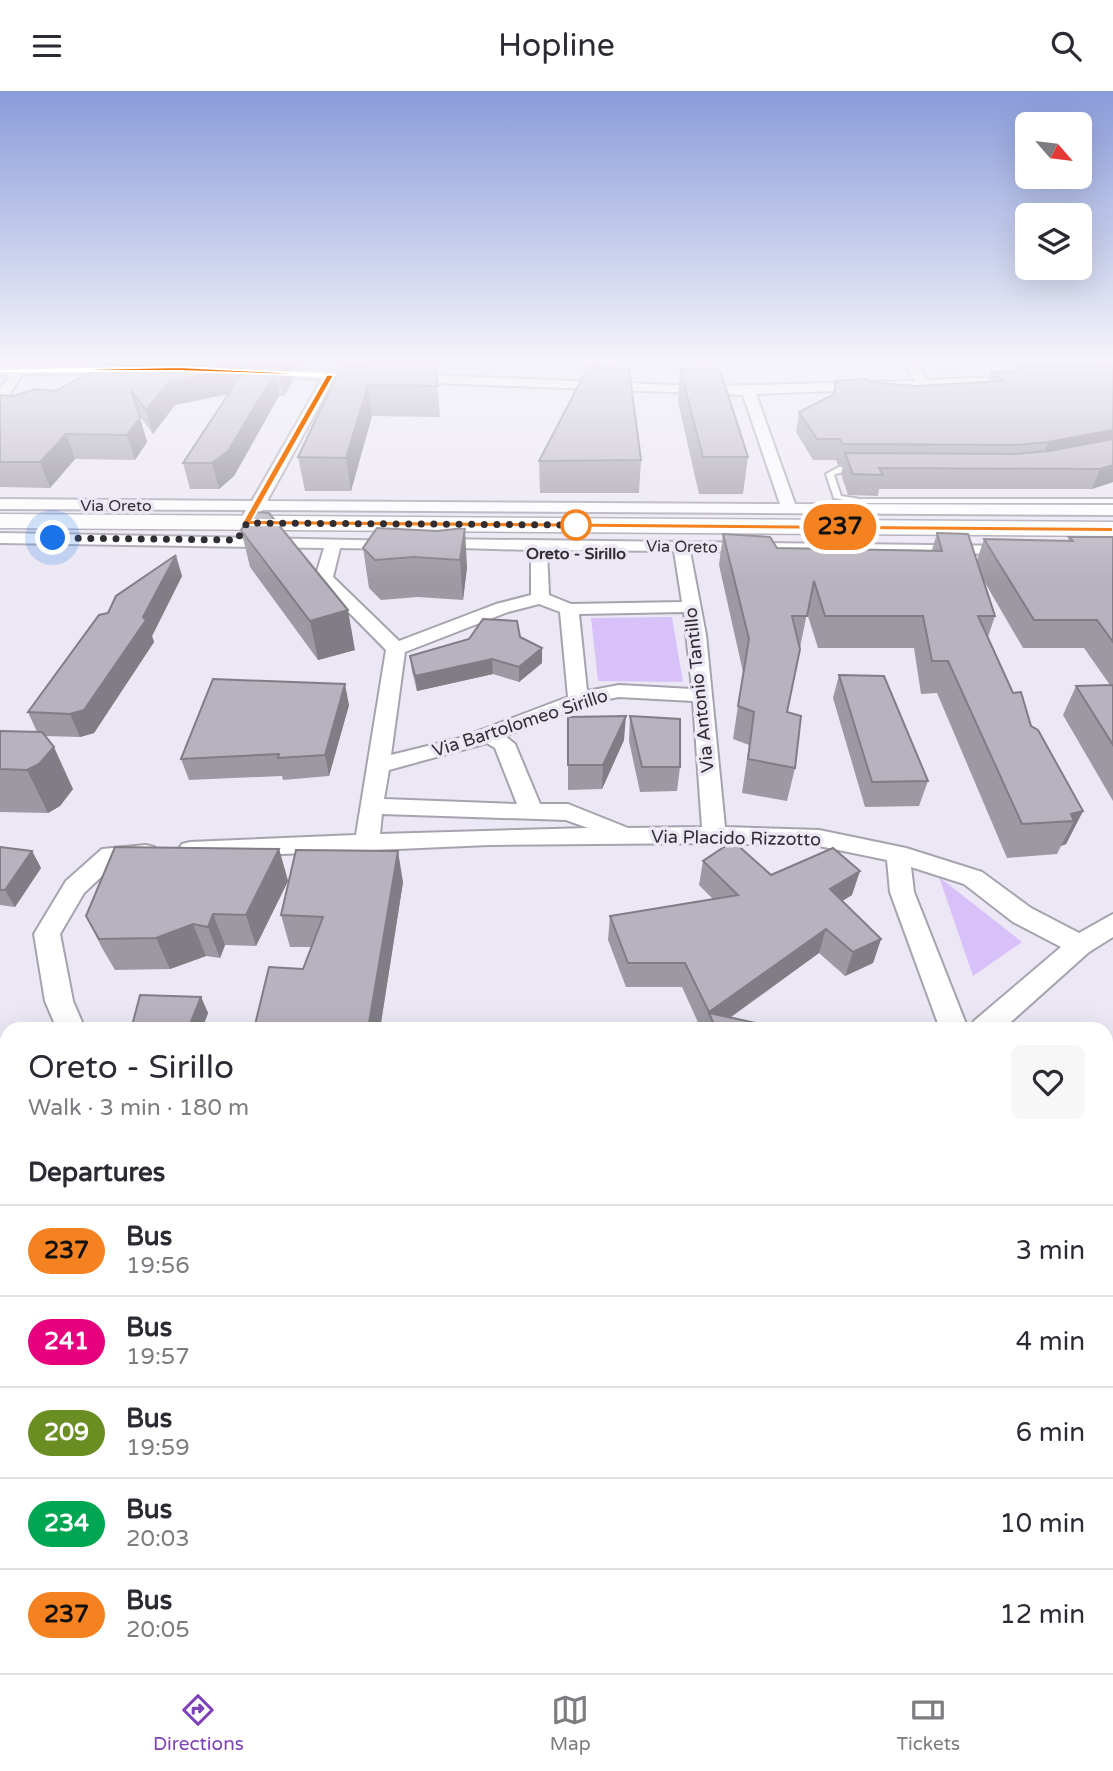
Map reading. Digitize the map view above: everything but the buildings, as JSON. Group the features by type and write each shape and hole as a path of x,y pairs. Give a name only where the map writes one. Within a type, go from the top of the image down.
{"street":[{"path":"247,523 297,434"},
{"path":"763,434 789,508"},
{"name":"Via Oreto","path":"0,538 247,523 789,508 1113,503"},
{"name":"Via Oreto","path":"0,504 247,523 333,544 1029,549"},
{"name":"Via Oreto","path":"0,521 1113,529"},
{"path":"333,544 324,579 396,649"},
{"path":"540,545 540,598"},
{"name":"Via Antonio Tantillo","path":"681,546 697,635 714,835"},
{"path":"396,649 502,608 540,598 569,609 691,607"},
{"path":"569,609 578,701"},
{"path":"367,841 396,649"},
{"name":"Via Bartolomeo Sirillo","path":"380,765 489,735 578,701 619,691 702,696"},
{"path":"489,735 504,744 532,812"},
{"path":"373,806 428,810 568,812 632,836"},
{"name":"Via Placido Rizzotto","path":"68,1022 60,1002 47,934 75,887 110,855 367,841 714,835 819,838 898,853 973,878 1021,915 1080,945"},
{"path":"898,853 902,892 951,1022"},
{"path":"992,1022 1080,945 1113,924"}],"lane":[{"path":"863,470 839,469 830,474 838,498 860,501 1113,503"}],"shaded area":[{"path":"672,617 683,682 598,681 591,618"},
{"path":"939,877 1022,942 973,976"}],"bus line":[{"name":"237","path":"297,434 247,523 1113,529"}],"place":[{"name":"Oreto - Sirillo","path":"576,525"}],"route":[{"path":"53,538 237,540 247,523 580,525 576,525"}]}
